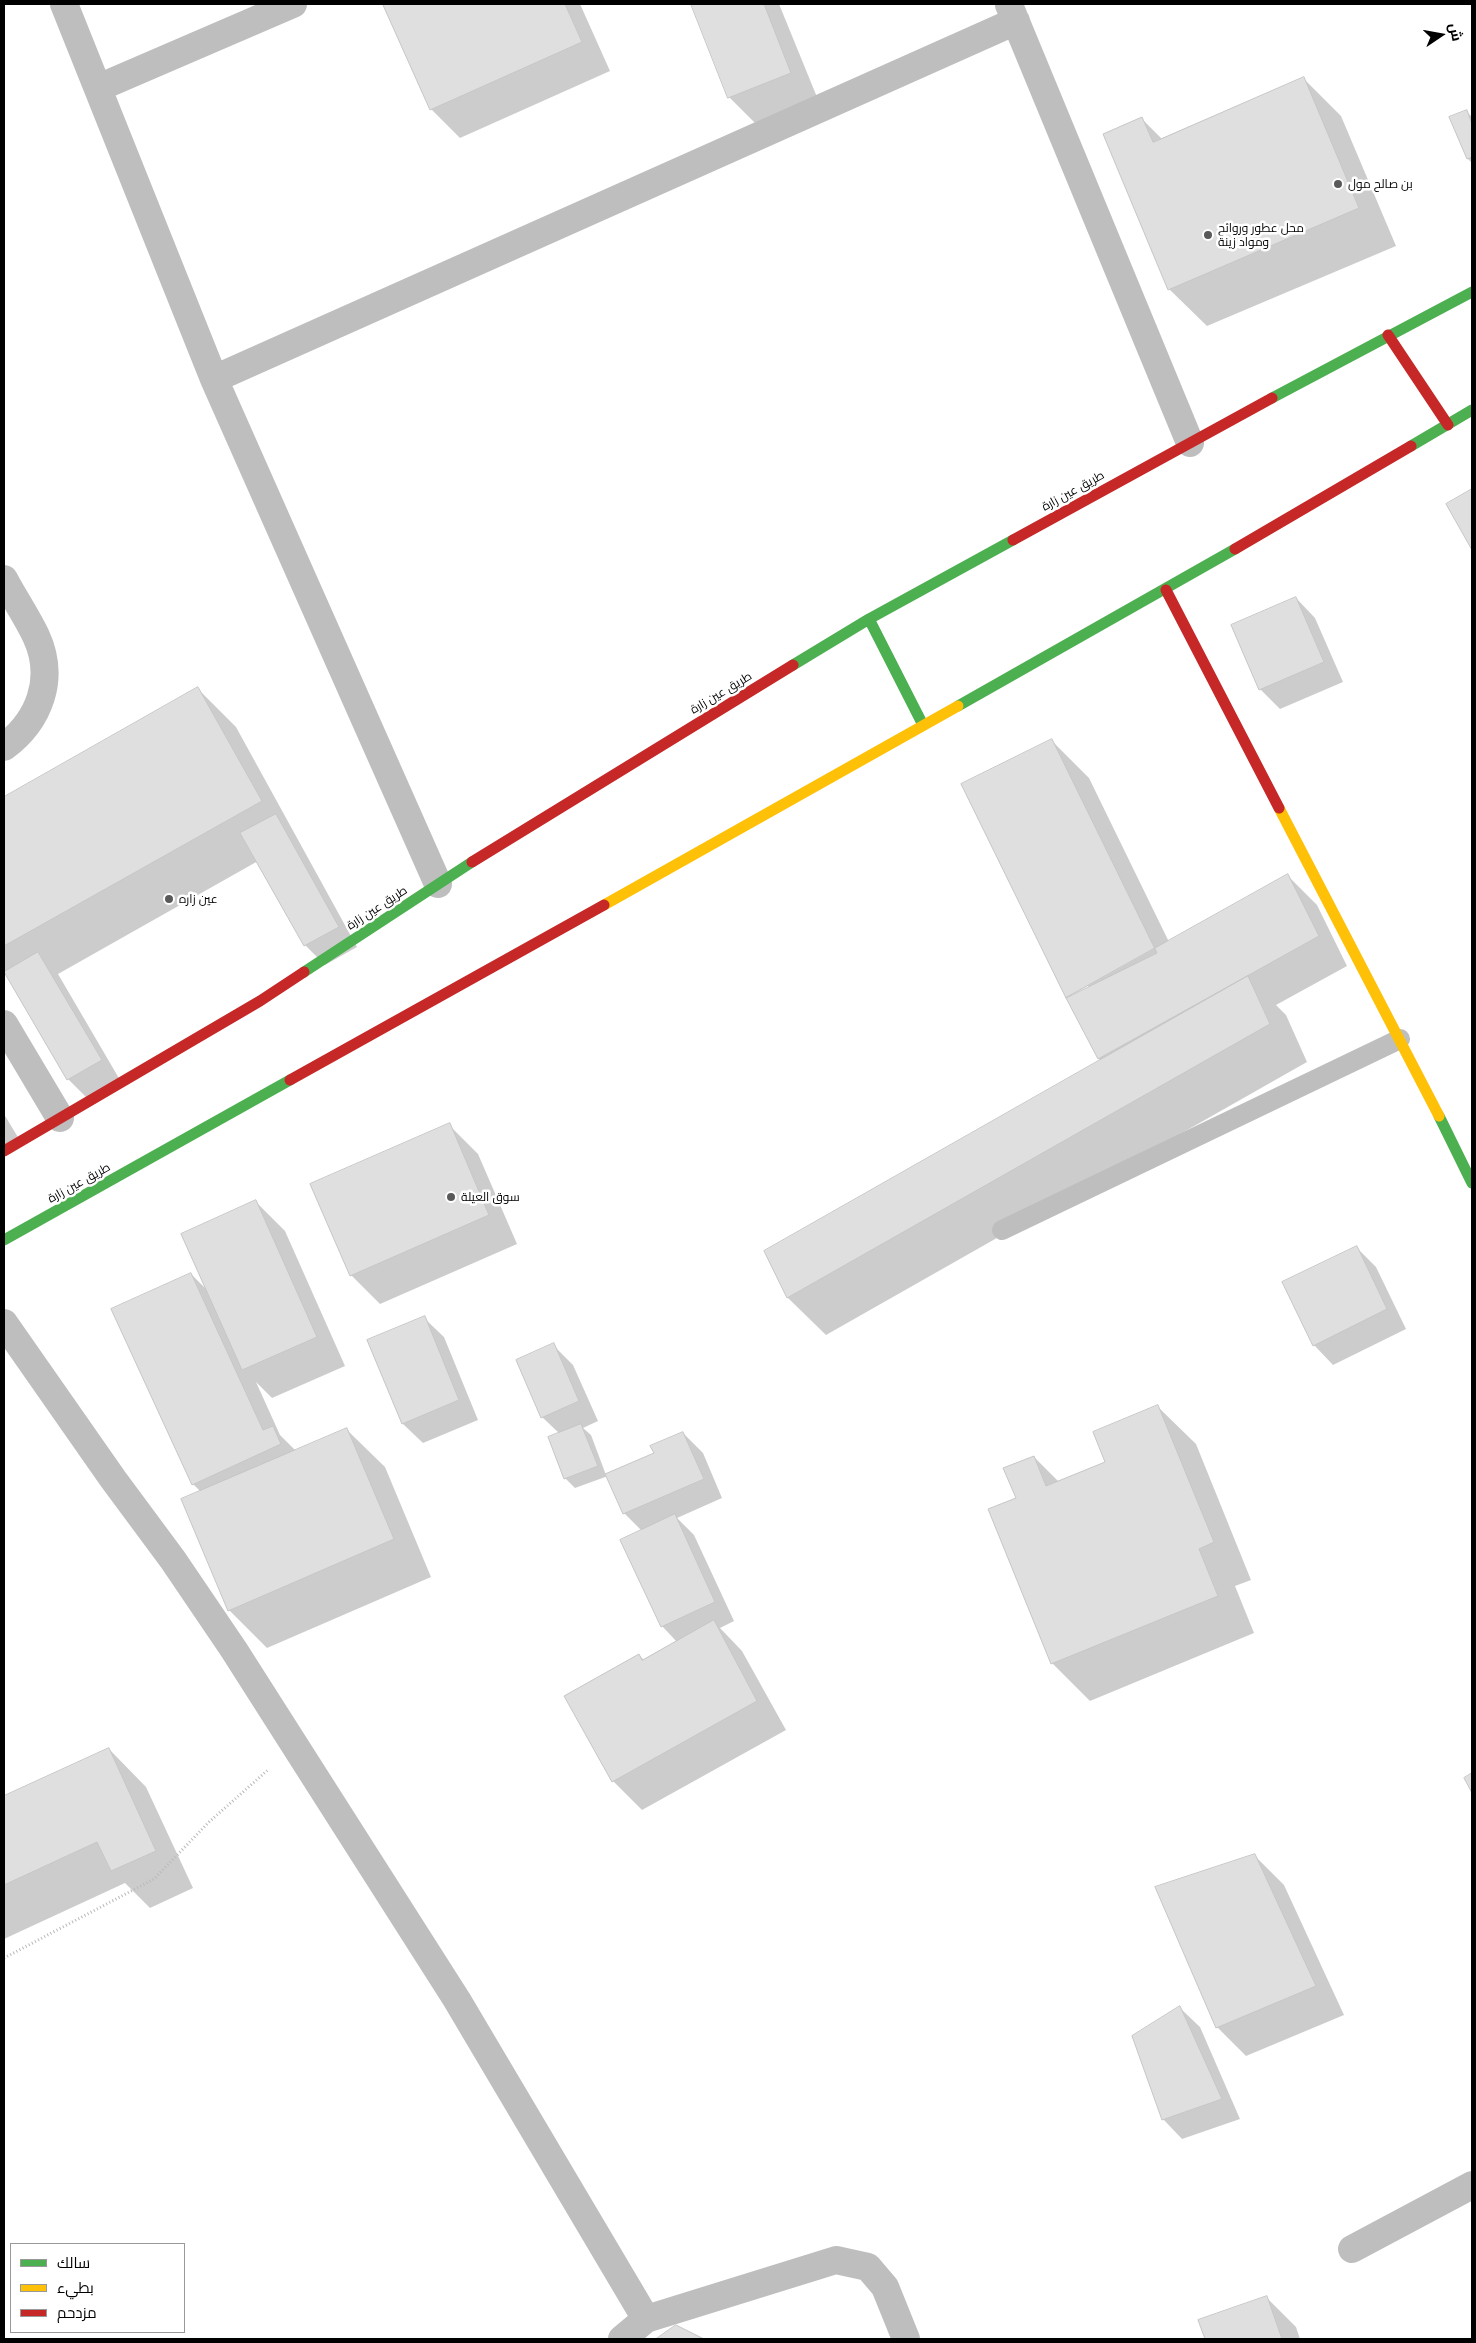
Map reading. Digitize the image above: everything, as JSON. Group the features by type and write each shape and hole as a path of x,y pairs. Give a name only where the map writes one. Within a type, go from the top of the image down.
{"main road":[{"name":"طريق عين زارة","path":"4,1151 260,1001 438,884 647,753 869,619 1190,442 1472,292"},
{"path":"1388,335 1448,424"},
{"name":"طريق عين زارة","path":"4,1240 1166,590 1472,410"},
{"path":"1166,590 1400,1039 1472,1183"},
{"path":"869,619 923,725"}],"street":[{"path":"64,4 214,379 438,884"},
{"path":"98,88 292,4"},
{"path":"214,379 1012,12 1190,442"},
{"path":"4,580 36,637 42,654 44,672 38,708 29,724 17,738 4,748"},
{"path":"4,1024 60,1118"},
{"path":"4,1323 113,1479 173,1560 295,1746 457,2000 646,2319"},
{"path":"1352,2249 1472,2185"},
{"path":"622,2339 646,2319 836,2260 868,2267 885,2287 906,2339"}],"lane":[{"path":"1002,1230 1400,1039"}],"path":[{"path":"4,1958 154,1879 209,1822 295,1746"}],"building":[{"path":"565,4 582,42 430,110 383,5"},
{"path":"691,4 764,4 791,73 728,98"},
{"path":"1304,77 1359,208 1168,290 1103,134 1142,117 1153,142"},
{"path":"1467,110 1472,124 1472,157 1467,159 1449,117"},
{"path":"1472,489 1472,550 1446,504"},
{"path":"1296,597 1324,662 1259,690 1231,625"},
{"path":"198,687 262,801 4,946 4,797"},
{"path":"1052,739 1157,953 1066,998 961,784"},
{"path":"276,814 339,927 304,946 240,833"},
{"path":"1288,874 1319,936 1098,1059 1066,998"},
{"path":"38,952 102,1060 67,1080 4,972"},
{"path":"1248,976 1270,1024 787,1298 764,1251"},
{"path":"450,1123 489,1215 350,1276 310,1184"},
{"path":"256,1200 317,1337 242,1370 181,1234"},
{"path":"1357,1246 1387,1309 1313,1346 1282,1282"},
{"path":"191,1273 263,1430 273,1426 281,1444 192,1485 111,1309"},
{"path":"425,1316 459,1400 402,1424 367,1340"},
{"path":"554,1343 579,1401 541,1418 516,1360"},
{"path":"1158,1405 1214,1542 1199,1549 1218,1596 1051,1664 988,1509 1016,1498 1003,1468 1034,1456 1046,1486 1105,1462 1093,1432"},
{"path":"581,1424 598,1466 564,1479 548,1437"},
{"path":"347,1428 394,1539 228,1611 181,1499"},
{"path":"683,1432 704,1479 623,1514 605,1474 654,1453 650,1446"},
{"path":"675,1514 715,1602 661,1627 620,1540"},
{"path":"714,1620 757,1701 612,1782 564,1696 639,1654 642,1660"},
{"path":"109,1748 156,1851 111,1871 97,1842 4,1885 4,1796"},
{"path":"1472,1773 1472,1793 1464,1778"},
{"path":"1255,1854 1316,1986 1216,2028 1155,1887"},
{"path":"1180,2006 1222,2099 1162,2120 1132,2036"},
{"path":"1267,2296 1282,2339 1205,2339 1198,2320"},
{"path":"676,2325 704,2339 656,2339"}],"traffic: fast":[{"path":"1272,398 1472,292"},
{"path":"1411,446 1472,410"},
{"path":"793,665 869,619 1013,540"},
{"path":"958,706 1235,549"},
{"path":"869,619 923,725"},
{"path":"304,972 472,862"},
{"path":"4,1240 290,1080"},
{"path":"1439,1116 1472,1183"}],"traffic: slow":[{"path":"604,905 958,706"},
{"path":"1279,808 1439,1116"}],"traffic: jam":[{"path":"1388,335 1448,425"},
{"path":"1013,540 1272,398"},
{"path":"1235,549 1411,446"},
{"path":"1166,590 1279,808"},
{"path":"472,862 793,665"},
{"path":"290,1080 604,905"},
{"path":"4,1151 260,1001 304,972"}],"place":[{"name":"بن صالح مول","path":"1338,184"},
{"name":"محل عطور وروائح ومواد زينة","path":"1208,235"},
{"name":"عين زاره","path":"169,899"},
{"name":"سوق العيلة","path":"451,1197"}]}
